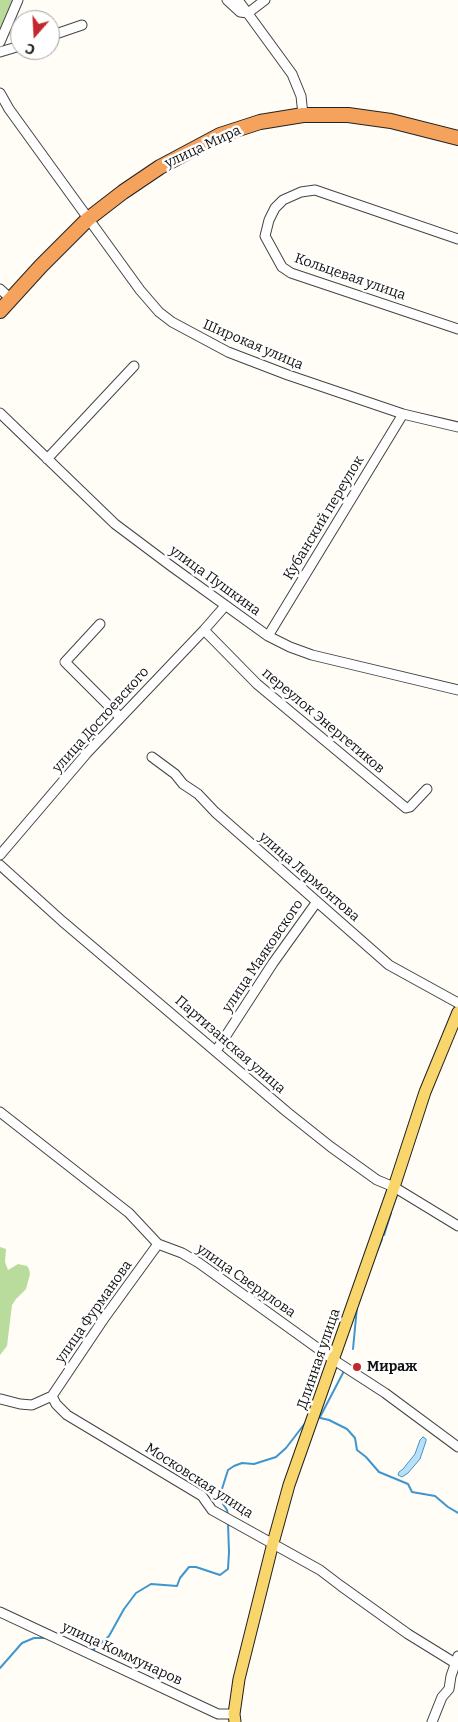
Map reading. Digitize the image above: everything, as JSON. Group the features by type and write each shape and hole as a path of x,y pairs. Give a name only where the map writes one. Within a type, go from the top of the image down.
{"highway":[{"name":"улица Мира","path":"0,310 88,219 160,167 220,135 260,122 303,114 348,114 391,121 458,138"}],"main road":[{"name":"Длинная улица","path":"235,1718 239,1678 272,1543 290,1485 394,1187 425,1092 458,1012"}],"street":[{"path":"0,42 18,0"},
{"path":"227,0 240,12 248,13 265,0"},
{"path":"238,0 292,74 301,96 303,114"},
{"path":"60,33 82,25"},
{"name":"Широкая улица","path":"0,93 9,109 140,290 159,312 172,322 228,352 288,375 403,414 458,426"},
{"name":"Кольцевая улица","path":"458,239 315,190 301,192 283,200 269,220 265,236 282,267 290,273 458,329"},
{"path":"0,289 11,299"},
{"path":"47,459 134,366"},
{"name":"улица Пушкина","path":"0,413 115,524 268,636 312,655 458,690"},
{"name":"Кубанский переулок","path":"268,636 403,414"},
{"name":"улица Достоевского","path":"0,855 120,717 225,606"},
{"path":"100,624 65,662 120,717"},
{"name":"переулок Энергетиков","path":"204,630 257,684 406,808 410,808 426,788"},
{"name":"улица Лермонтова","path":"152,756 198,794 215,812 316,903 388,965 458,1003"},
{"name":"Партизанская улица","path":"0,865 62,921 287,1112 331,1147 377,1180 394,1187 458,1226"},
{"name":"улица Маяковского","path":"216,1051 273,963 316,903"},
{"name":"улица Свердлова","path":"0,1112 129,1213 158,1244 182,1253 199,1263 334,1360 385,1393 458,1447"},
{"name":"улица Фурманова","path":"52,1396 105,1317 158,1244"},
{"path":"1,1399 32,1405 52,1396"},
{"name":"Московская улица","path":"52,1396 56,1404 67,1414 202,1496 208,1506 232,1522 320,1570 408,1634 456,1659"},
{"name":"улица Коммунаров","path":"0,1612 218,1714 235,1718"},
{"path":"432,1722 442,1697 454,1688 451,1676 456,1659"}],"green space":[{"path":"0,0 15,0 10,10 0,37"},
{"path":"0,1247 6,1249 5,1262 8,1270 18,1264 27,1266 30,1274 26,1289 12,1305 7,1346 0,1355"}],"water":[{"path":"423,1437 426,1441 420,1459 408,1473 402,1477 398,1475 415,1454"}],"waterway":[{"path":"384,1235 391,1213"},
{"path":"377,1251 382,1239"},
{"path":"353,1349 357,1307"},
{"path":"320,1417 344,1371"},
{"path":"316,1417 329,1420 347,1429 355,1438 357,1450 379,1472 408,1484 412,1492 435,1496 458,1513"},
{"path":"228,1515 223,1504 221,1492 228,1470 242,1463 254,1464 276,1457 286,1448 306,1422"},
{"path":"92,1651 109,1636 124,1609 136,1593 151,1584 177,1586 180,1578 189,1567 196,1567 220,1575 228,1569 228,1523"},
{"path":"0,1668 22,1643 34,1638 46,1638"}],"place":[{"name":"Мираж","path":"357,1367"}]}
